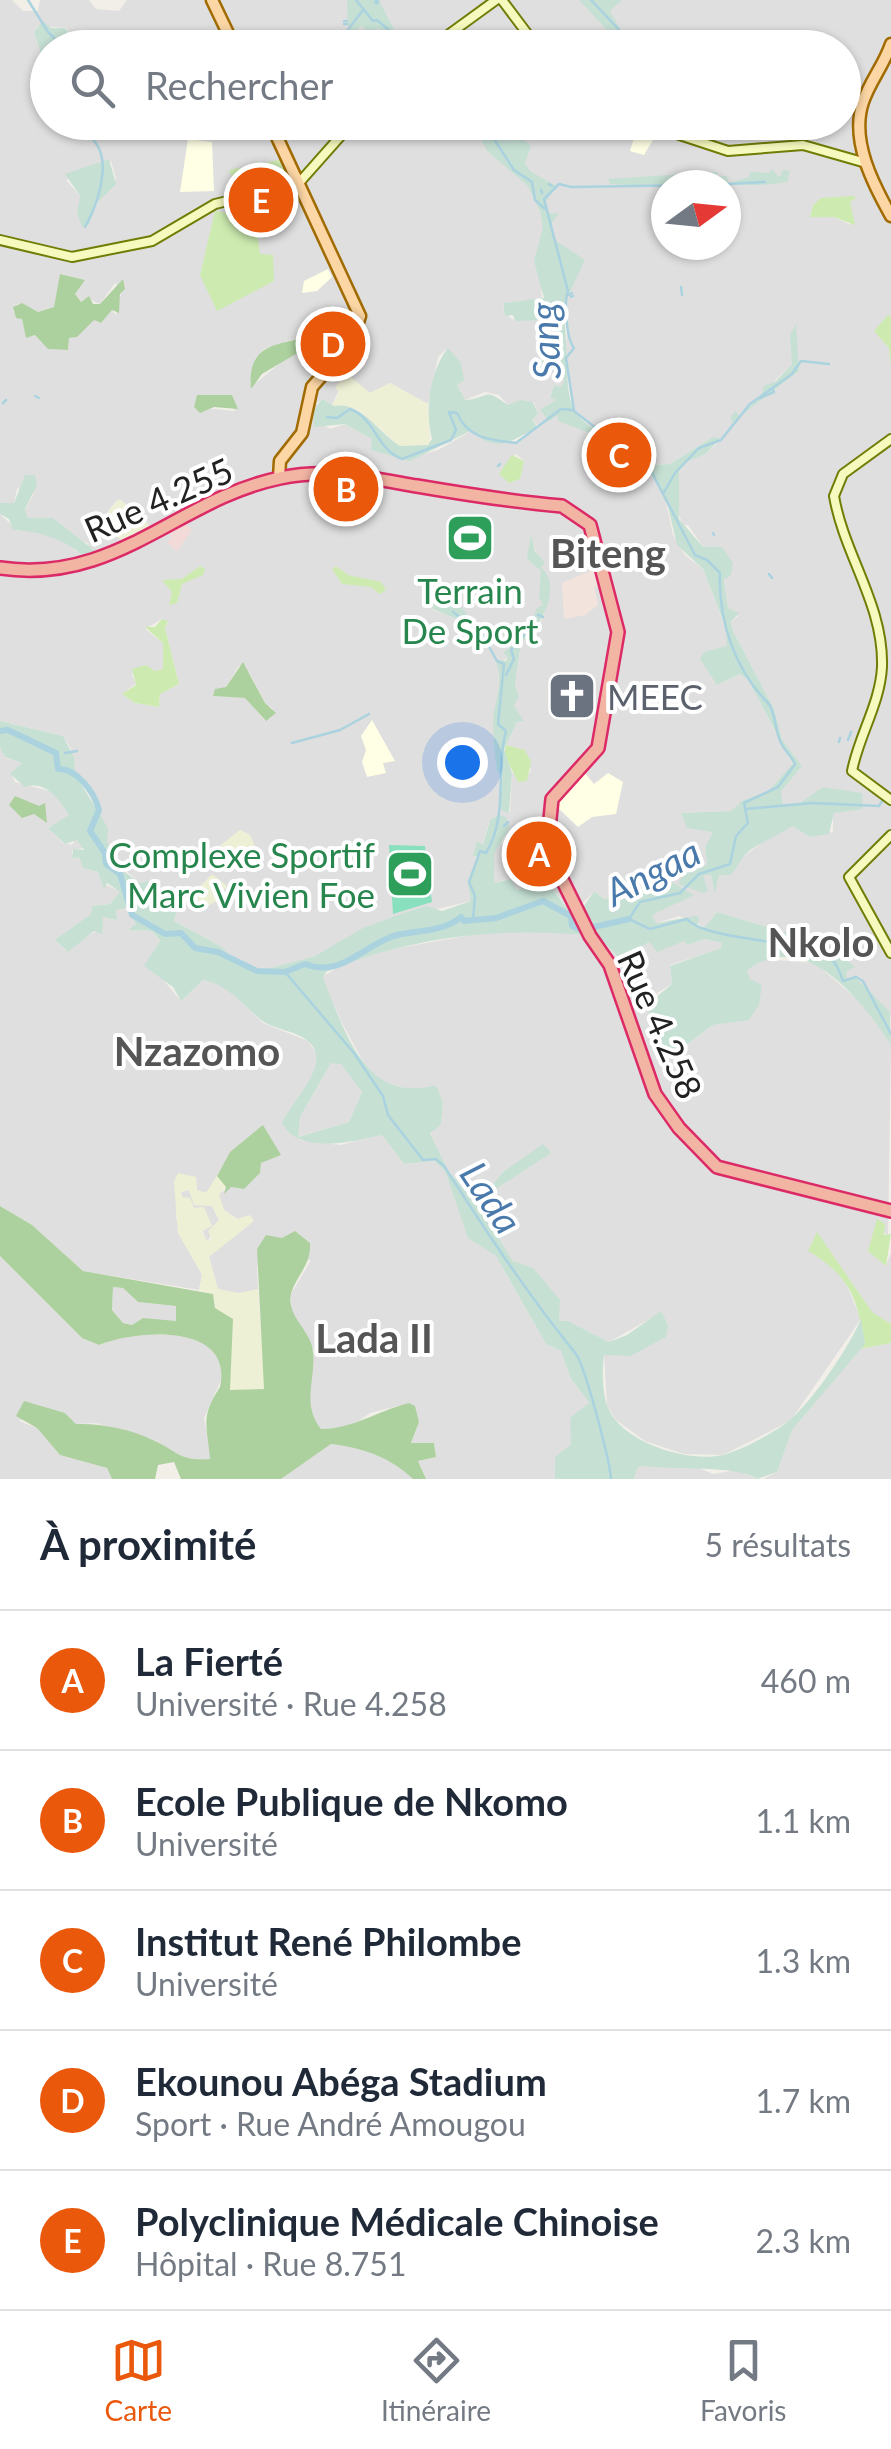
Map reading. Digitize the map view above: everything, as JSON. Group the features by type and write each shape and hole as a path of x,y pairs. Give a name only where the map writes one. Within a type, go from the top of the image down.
{"highway":[{"name":"Rue 4.258","path":"279,478 352,474 561,506 590,525 618,637 598,748 552,799 548,854 590,936 610,965 656,1096 696,1149 717,1167 891,1211"},
{"name":"Rue 4.255","path":"0,568 60,569 103,558 234,493 279,478"}],"main road":[{"path":"212,0 226,30"},
{"path":"456,30 499,0 523,30"},
{"path":"861,120 862,105 891,44"},
{"path":"861,139 866,162 891,216"},
{"path":"279,140 354,298 360,321 352,341 312,387 302,433 278,463 279,478"},
{"path":"0,240 60,256 101,254 152,241 215,204 300,183 337,140"},
{"path":"695,140 732,152 801,144 866,162"},
{"path":"891,439 844,474 834,496 873,605 882,659 879,688 852,771 891,800"},
{"path":"891,835 849,877 891,952"}],"shaded area":[{"path":"0,0 12,0 23,11 38,11 40,0 89,0 96,9 119,11 127,0 891,0 891,1016 856,978 847,979 845,972 854,967 842,956 831,958 824,933 805,938 717,912 705,927 679,916 657,923 652,917 677,888 658,878 629,896 604,899 594,891 582,904 593,922 587,927 615,953 626,972 639,948 649,942 670,946 684,940 687,945 705,939 722,943 722,948 670,965 672,984 657,993 651,1033 664,1053 673,1056 713,1025 750,1019 747,970 761,959 815,963 872,1012 891,1045 888,1238 877,1220 886,1265 891,1253 891,1324 872,1313 816,1233 840,1269 861,1319 791,1420 723,1455 684,1454 645,1441 616,1420 607,1406 604,1354 631,1356 666,1337 662,1312 609,1342 568,1321 559,1321 533,1268 513,1261 480,1208 488,1194 550,1153 503,1172 478,1202 449,1172 430,1132 441,1125 443,1102 436,1085 414,1091 378,1080 367,1069 342,1023 322,977 345,963 376,952 504,929 572,931 582,935 580,922 552,888 541,890 538,884 516,891 505,879 494,884 494,854 498,843 503,844 509,823 495,817 489,822 483,845 477,841 471,901 374,924 315,956 263,970 232,959 222,947 174,921 177,910 168,911 157,903 152,880 140,883 100,849 103,825 97,805 75,774 71,749 63,736 0,721 0,514 18,531 27,528 67,542 77,552 89,544 71,536 53,518 28,518 25,510 34,493 17,488 14,503 0,503","holes":["111,161 116,179 81,225 80,196 66,180","855,197 850,202 851,225 834,217 810,216 813,205 821,199","61,274 84,280 75,294 81,302 86,298 100,304 115,283 122,290 116,315 112,310 101,323 94,320 85,325 77,337 69,338 68,350 50,349 35,335 26,337 22,319 13,311 17,304 38,312 54,307","541,289 562,309 568,322 565,356 574,411 603,438 566,423 559,415 542,414 557,400 550,397 554,385 561,387 564,380 560,371 536,367 549,341 557,347 557,306 515,321 504,313 503,303 542,300","325,329 317,344 284,360 256,383 252,379 255,359 264,349","794,348 799,371 739,416 792,364","446,349 461,365 457,385 465,400 485,392 499,395 508,405 534,402 538,414 532,420 539,427 519,442 477,436 471,431 438,450 405,459 373,450 372,439 345,424 330,429 315,420 317,403 322,399 332,405 339,390 370,393 390,383 428,404 438,357","197,395 232,395 235,411 194,407","713,437 721,439 706,454 686,462 679,473 676,508 683,525 688,525 703,547 711,548 731,574 724,580 728,608 738,616 731,622 733,631 774,709 782,739 802,766 781,792 783,806 823,790 859,793 853,808 833,813 833,832 810,837 792,825 776,832 719,875 715,893 711,875 702,875 708,891 681,881 688,863 702,869 707,864 705,847 713,835 713,831 690,828 681,813 731,811 768,791 793,765 748,680 740,674 717,685 708,666 728,646 726,629 703,569 685,555 673,535 665,497 645,464 649,460 654,465 670,464","516,454 524,461 520,479 508,483 503,470","122,500 133,527 141,525 137,538 124,542 100,522 116,501","530,534 548,585 549,599 538,630 526,639 544,603 541,571 530,553","436,601 458,603 478,636 461,628 456,619 432,609","162,619 168,623 165,628 179,684 160,694 159,707 135,703 127,690 136,684 132,674 145,665 155,671 163,669 163,643 145,629","522,638 515,684 519,696 514,706 523,721 517,722 506,745 525,750 531,770 529,774 512,773 510,813 498,809 503,775 497,770 494,720 500,705 498,666 508,657 504,654","239,666 249,672 265,703 273,709 265,721 246,698 213,696 226,687","240,830 249,834 253,850 261,859 229,871 211,853","208,880 227,887 203,910 196,902 200,886"]},
{"path":"347,0 379,0 394,30 365,30 361,25 359,30 351,30"},
{"path":"579,0 622,0 610,11 621,30 607,30"},
{"path":"43,21 51,28 67,30 36,30"},
{"path":"188,140 212,142 214,191 180,192"},
{"path":"482,140 524,140 531,146 525,163 530,171 556,186 546,202 549,213 559,214 551,224 555,240 585,260 562,309 569,393 576,413 603,438 558,421 558,415 549,421 540,410 556,400 550,398 554,385 561,387 564,380 559,371 536,368 543,360 537,348 541,330 548,332 550,344 556,346 552,312 557,306 551,306 545,320 515,321 513,315 505,316 503,303 544,298 534,261 543,227 540,211 528,186 487,151"},
{"path":"633,140 653,140 644,155 630,151"},
{"path":"109,159 116,184 96,204 89,225 82,227 77,213 80,196 65,174"},
{"path":"772,169 779,177 783,170 790,171 787,182 741,184 741,179 749,177 750,172 769,173"},
{"path":"651,176 651,184 610,184 608,179"},
{"path":"328,269 332,277 317,291 302,293 304,281"},
{"path":"796,324 799,371 739,417 725,433 733,422 730,417 736,411 739,416 761,396 764,386 776,381 792,364 790,335"},
{"path":"448,348 461,363 464,380 457,385 465,400 490,395 508,405 520,400 533,402 538,414 532,420 538,428 498,444 470,431 410,461 371,450 372,439 345,424 314,427 313,411 322,399 334,406 353,408 400,446 428,445 432,439 431,390 437,367"},
{"path":"347,374 370,393 390,383 428,404 430,444 415,449 400,446 358,409 332,405 339,393 335,387"},
{"path":"713,437 720,438 706,454 686,462 679,472 679,519 703,547 722,547 733,563 731,575 724,580 728,608 739,613 731,622 733,631 774,709 782,739 802,766 781,792 783,805 801,802 823,787 862,793 863,809 834,813 829,834 810,837 792,826 757,846 731,875 719,875 715,894 711,875 703,875 708,891 704,893 678,884 689,863 702,868 707,864 705,847 713,832 687,828 681,813 731,811 742,801 768,791 793,764 748,680 740,674 717,685 700,659 704,652 727,646 726,628 703,569 677,545 666,498 645,464 649,459 654,465 670,464"},
{"path":"25,475 35,475 37,485 25,509 28,518 53,518 95,551 82,555 49,536 13,530 9,519 0,514 0,503 14,503"},
{"path":"119,499 133,510 133,527 140,527 141,518 153,529 124,542 100,522"},
{"path":"183,522 192,530 177,551 167,542 172,538 168,532"},
{"path":"531,533 535,551 545,563 541,567 550,586 550,597 535,628 521,643 515,684 519,696 514,706 524,721 517,722 504,749 512,773 509,813 498,809 503,776 497,771 493,734 499,686 496,660 506,661 508,657 503,653 527,633 537,608 543,605 539,597 541,571 527,559"},
{"path":"599,567 604,586 594,587 598,605 585,615 564,619 562,583"},
{"path":"430,603 458,603 478,628 478,637 464,631 456,619 431,608"},
{"path":"372,720 395,761 383,763 386,773 367,777 361,736"},
{"path":"0,721 63,736 74,757 75,774 108,828 107,842 126,873 140,883 152,880 158,904 168,911 177,909 174,921 222,947 232,959 263,970 315,956 363,928 395,916 427,906 442,911 471,901 468,883 478,857 473,856 477,841 483,845 490,820 499,815 506,817 510,827 494,854 494,883 511,879 517,890 538,883 541,890 552,888 587,935 521,932 455,937 389,950 326,972 323,978 349,1040 374,1074 391,1084 411,1088 436,1085 443,1102 441,1125 430,1133 449,1172 478,1202 503,1172 543,1144 551,1153 488,1194 480,1208 513,1261 533,1268 560,1300 559,1321 568,1321 609,1342 627,1335 661,1311 668,1325 666,1337 631,1356 604,1355 603,1382 608,1408 627,1431 658,1448 692,1456 723,1455 759,1440 791,1419 810,1399 861,1319 865,1344 792,1430 777,1472 757,1479 721,1470 645,1466 638,1467 634,1479 555,1479 555,1457 571,1444 570,1418 589,1403 570,1377 561,1351 546,1344 496,1256 468,1238 445,1171 434,1161 404,1164 382,1135 327,1144 313,1143 300,1139 290,1133 282,1123 308,1082 316,1061 309,1042 265,1023 212,982 203,980 181,1001 173,987 144,966 160,941 152,931 128,930 136,924 126,908 116,910 117,920 103,917 102,934 94,931 68,952 55,940 91,914 92,906 110,904 120,892 107,883 104,889 98,872 83,868 79,857 72,859 73,849 84,850 77,840 65,844 48,828 69,815 51,792 39,786 25,787 10,774 22,763 5,757 0,747","holes":["331,1063 341,1064 362,1092 349,1122 298,1137 300,1117"]},
{"path":"0,747 6,758 22,763 11,774 15,782 53,792 69,814 68,820 48,827 63,843 72,845 76,839 84,848 72,850 72,859 80,857 87,869 98,872 102,883 121,892 110,904 92,906 91,914 56,941 65,950 96,931 103,917 117,920 116,910 126,908 136,924 128,930 152,931 160,942 156,971 181,1001 203,980 222,983 263,1023 308,1041 316,1053 316,1072 282,1123 300,1140 340,1145 382,1135 404,1164 434,1161 445,1171 468,1237 496,1256 546,1344 561,1351 570,1377 589,1403 571,1444 555,1457 555,1479 426,1479 418,1461 436,1457 434,1443 411,1444 419,1422 409,1403 370,1413 349,1428 321,1429 311,1416 309,1380 314,1350 291,1313 291,1294 311,1260 257,1266 258,1289 239,1294 218,1289 209,1257 238,1219 224,1210 218,1194 231,1187 244,1189 260,1173 261,1163 278,1154 244,1142 230,1153 207,1193 197,1190 195,1177 177,1196 176,1218 202,1275 199,1290 83,1271 32,1225 0,1206"},
{"path":"584,772 594,784 608,773 623,782 616,814 592,817 578,827 553,803"},
{"path":"240,830 251,836 260,861 219,871 208,856"},
{"path":"212,874 227,886 215,902 200,910 197,890"},
{"path":"663,877 694,895 656,913 652,917 657,923 695,916 699,917 697,926 705,927 717,912 805,938 828,934 831,958 841,955 855,967 846,972 847,978 856,978 890,1012 891,1045 865,1009 830,975 811,963 790,957 769,959 747,970 750,979 762,985 759,1005 749,1020 713,1025 672,1056 665,1052 653,1034 648,1004 672,984 670,966 721,948 722,943 705,939 687,945 684,941 657,952 649,942 639,948 645,969 626,972 615,953 587,927 593,922 582,909 594,891 604,899 636,894 639,887"},
{"path":"331,1063 341,1063 362,1092 349,1122 297,1137 300,1117"},
{"path":"178,1173 196,1177 197,1190 206,1193 217,1176 226,1187 219,1194 224,1210 237,1219 250,1215 254,1221 209,1257 218,1289 239,1293 258,1289 265,1390 230,1390 213,1294 199,1290 202,1275 178,1233 174,1182","holes":["189,1190 194,1205 212,1206 219,1220 208,1231 212,1239 208,1242 201,1232 212,1226 204,1207 194,1208 190,1198 182,1197 181,1192"]},
{"path":"189,1190 199,1203 212,1206 219,1220 207,1242 194,1208 182,1198 181,1192"},
{"path":"0,1256 82,1338 99,1345 123,1335 181,1335 208,1345 220,1360 222,1378 204,1418 211,1459 183,1460 155,1440 96,1423 76,1424 65,1413 45,1409 19,1421 37,1428 60,1455 107,1468 112,1479 0,1479"},
{"path":"113,1287 123,1288 138,1302 177,1306 176,1322 143,1318 132,1325 123,1323 112,1310"},
{"path":"891,1343 891,1479 763,1479 777,1472 792,1430 860,1349"},
{"path":"331,1444 362,1448 400,1466 413,1479 281,1479"},
{"path":"638,1466 696,1467 713,1474 737,1470 757,1479 634,1479"}],"green space":[{"path":"284,159 293,183 240,194 229,170"},
{"path":"821,198 856,198 850,202 855,225 834,217 810,217 813,205"},
{"path":"215,211 255,218 260,254 273,255 274,281 217,311 200,275"},
{"path":"60,274 85,280 75,294 81,302 89,296 93,304 100,304 123,279 125,289 120,294 119,313 112,310 101,323 94,320 77,337 69,338 68,350 48,349 35,335 26,338 22,319 16,318 13,307 22,303 38,312 54,307"},
{"path":"888,315 891,367 889,348 874,331"},
{"path":"332,317 338,324 333,332 262,374 251,389 252,369 258,356 268,348 309,336"},
{"path":"197,395 232,395 238,409 214,407 200,413 194,407"},
{"path":"512,455 524,461 520,479 509,483 499,474"},
{"path":"200,566 205,569 203,575 182,584 177,603 169,605 172,592 162,580 182,579"},
{"path":"336,566 348,575 381,582 386,590 380,594 371,587 342,584 332,569"},
{"path":"162,619 168,621 165,628 179,684 160,694 159,707 135,703 122,694 136,685 132,669 146,665 155,671 163,669 163,643 145,627 155,627"},
{"path":"243,662 265,703 276,713 266,721 245,698 213,696 215,689 226,687"},
{"path":"506,745 525,750 531,762 527,781 518,782 504,754"},
{"path":"15,796 39,806 45,803 47,823 34,814 22,818 9,805"},
{"name":"Complexe Sportif Marc Vivien Foe","path":"389,845 425,846 432,902 393,914"},
{"path":"263,1125 281,1155 261,1163 260,1173 244,1189 231,1187 224,1194 226,1187 217,1176 230,1152"},
{"path":"0,1206 32,1225 83,1271 213,1294 215,1308 233,1319 230,1390 264,1389 257,1249 266,1235 282,1238 295,1231 310,1243 290,1302 312,1344 310,1401 315,1420 321,1429 333,1428 409,1403 415,1406 419,1422 411,1443 434,1443 436,1457 418,1461 426,1479 413,1479 375,1455 331,1444 281,1479 181,1479 174,1462 158,1465 155,1479 112,1479 107,1468 60,1455 37,1428 16,1416 24,1401 65,1413 76,1424 125,1430 185,1457 210,1459 206,1422 220,1387 220,1366 212,1351 198,1341 179,1336 135,1336 99,1345 82,1338 0,1256","holes":["113,1287 123,1288 138,1302 176,1306 176,1321 143,1318 132,1325 123,1323 112,1310"]},
{"path":"877,1219 885,1224 884,1235 891,1234 886,1266 868,1251"},
{"path":"817,1232 872,1312 891,1324 891,1343 860,1349 865,1344 849,1289 833,1269 808,1251"}],"waterway":[{"path":"28,0 47,30"},
{"path":"356,0 373,21 389,30"},
{"path":"591,0 619,30"},
{"path":"348,30 363,10"},
{"path":"85,227 102,174 102,160 92,140"},
{"name":"Sang","path":"495,140 514,170 532,182 535,200 545,209"},
{"name":"Sang","path":"741,183 765,182"},
{"name":"Angaa","path":"651,186 559,184 544,199 568,291 566,320 574,348 566,358 574,411 651,471 695,555 720,573 722,609 731,644 747,676 770,706 780,742 795,764 778,787 744,803 748,823 736,836 730,864 699,874 680,893 640,902 629,919 650,929 687,919 714,932 819,953 834,962 843,981 856,977 863,981 891,1034"},
{"path":"681,287 682,295"},
{"path":"663,494 675,473 699,448 721,440 750,404 792,374 801,361 829,364"},
{"path":"760,398 774,392 772,388"},
{"path":"35,396 39,398"},
{"path":"3,403 6,400"},
{"path":"327,417 337,418 350,409 359,414 387,448 402,459 451,440 456,430 449,412 457,413 467,428 481,437 516,443 561,409 573,410"},
{"path":"769,574 772,578"},
{"path":"453,612 482,634 497,661 504,664 498,724 506,731 500,808 493,838 486,853 480,851 469,882 475,896 473,920"},
{"path":"538,615 543,617"},
{"path":"506,675 514,659 511,650 534,624"},
{"path":"292,743 340,730 369,714"},
{"name":"Angaa","path":"0,731 8,730 56,753 58,769 71,772 89,788 99,810 90,831 105,853 106,864 120,874 132,915 165,934 181,933 195,948 218,952 257,971 285,972 305,964 330,967 397,935 440,928 461,917 464,921 496,918 543,901 571,916 572,926 581,930 629,919"},
{"path":"848,740 851,732"},
{"path":"839,742 840,738"},
{"path":"65,753 77,751"},
{"path":"746,809 812,803 879,806 885,797"},
{"path":"504,826 508,822"},
{"name":"Lada","path":"285,972 354,1053 383,1096 388,1115 423,1160 436,1159 444,1166 524,1286 576,1354 596,1414 611,1479"}],"place":[{"name":"Polyclinique Médicale Chinoise","path":"261,200"},
{"name":"Ekounou Abéga Stadium","path":"333,344"},
{"name":"Institut René Philombe","path":"619,455"},
{"name":"Ecole Publique de Nkomo","path":"346,489"},
{"name":"Terrain De Sport","path":"470,538"},
{"name":"MEEC","path":"572,696"},
{"name":"La Fierté","path":"539,854"},
{"name":"Complexe Sportif Marc Vivien Foe","path":"410,874"}],"district":[{"name":"Biteng","path":"608,553"},
{"name":"Nkolo","path":"821,942"},
{"name":"Nzazomo","path":"197,1051"},
{"name":"Lada II","path":"374,1338"}]}
